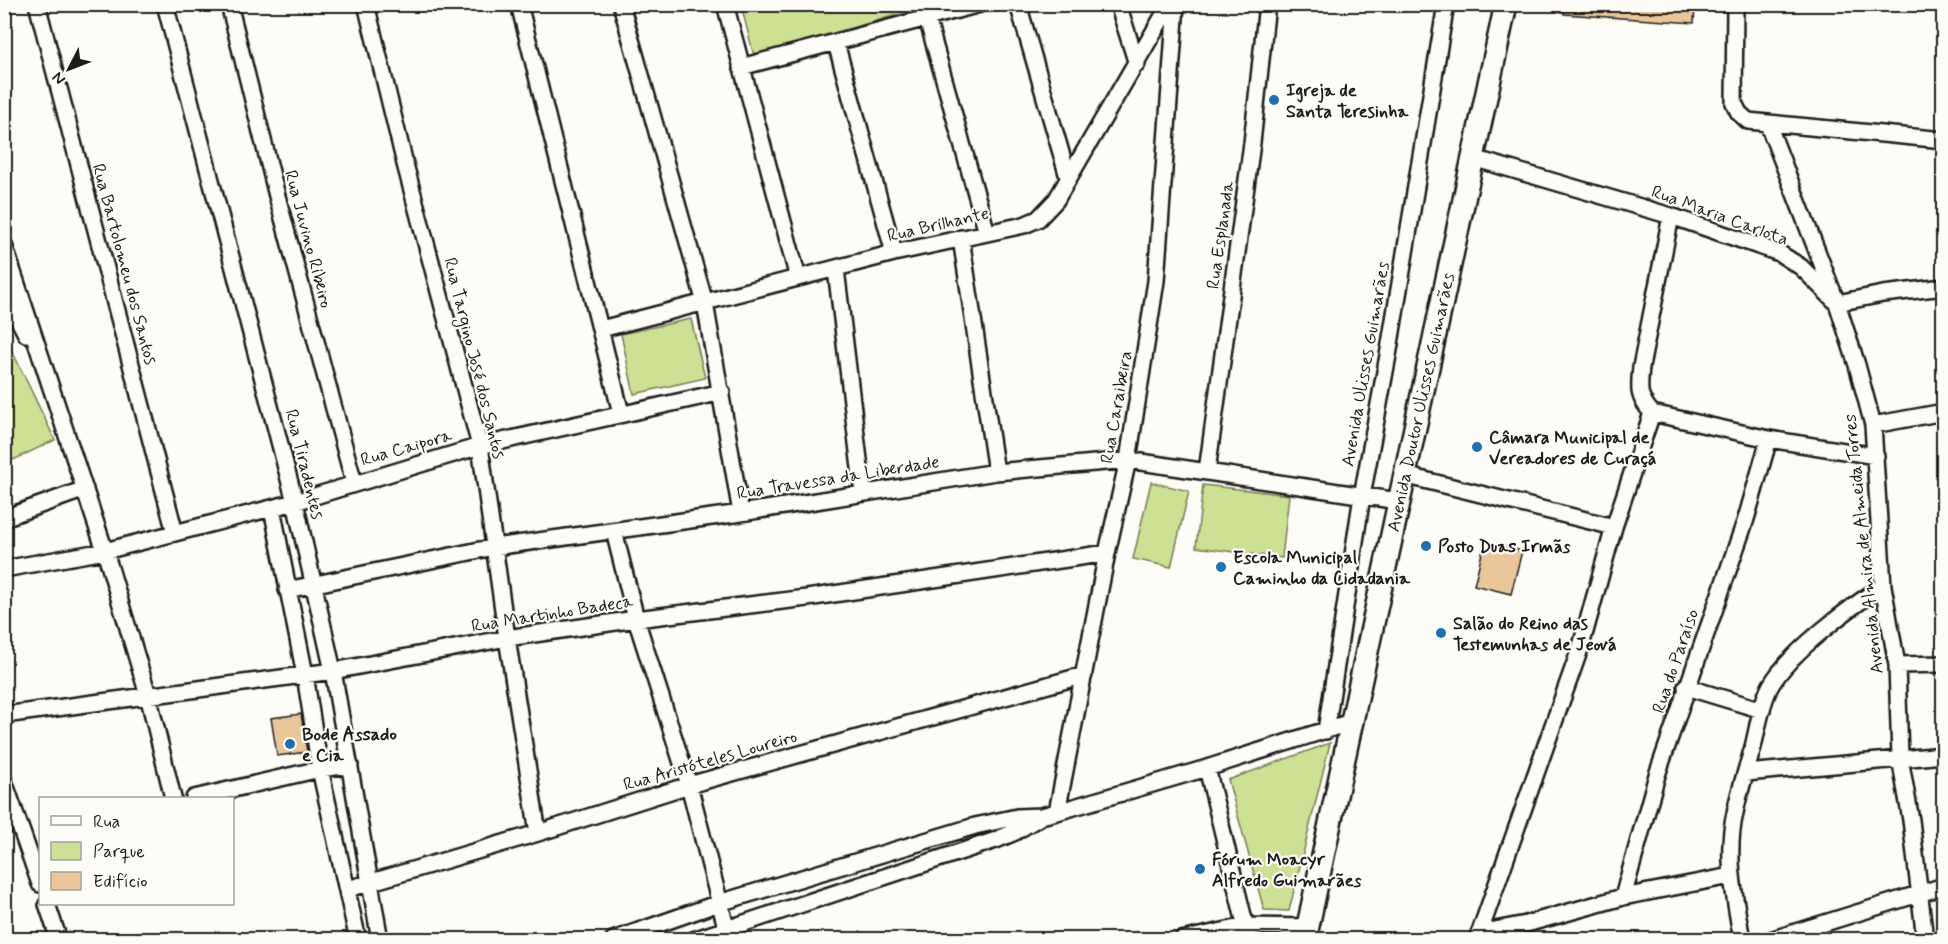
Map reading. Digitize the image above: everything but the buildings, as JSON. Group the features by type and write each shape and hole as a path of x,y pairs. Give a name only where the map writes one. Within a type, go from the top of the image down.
{"main road":[{"name":"Avenida Doutor Ulisses Guimarães","path":"1306,933 1506,4"}],"street":[{"name":"Rua Bartolomeu dos Santos","path":"37,4 175,533"},
{"name":"Rua Tiradentes","path":"165,4 295,502 314,584 333,671 380,939"},
{"name":"Rua Juvino Ribeiro","path":"229,4 277,196 354,483"},
{"name":"Rua Targino José dos Santos","path":"366,4 405,164 480,446 538,833"},
{"path":"519,4 621,413"},
{"path":"621,4 705,303 741,513"},
{"path":"725,4 798,278"},
{"path":"741,67 836,43 925,11 980,4"},
{"path":"1018,4 1068,177"},
{"path":"1118,4 1137,64"},
{"name":"Rua Brilhante","path":"601,329 894,254 1024,225 1038,219 1056,200 1170,4"},
{"name":"Rua Caraibeira","path":"1057,812 1107,553 1128,460 1156,281 1176,4"},
{"name":"Rua Esplanada","path":"1207,471 1250,155 1267,4"},
{"name":"Avenida Ulisses Guimarães","path":"1326,731 1362,496 1389,350 1446,4"},
{"path":"1735,4 1734,103 1738,113 1748,121 1944,140"},
{"path":"925,11 987,233"},
{"path":"836,43 894,254"},
{"name":"Avenida Almira de Almeida Torres","path":"1768,124 1837,303 1857,364 1873,425 1884,586 1896,665 1900,758 1921,894 1925,939"},
{"name":"Rua Maria Carlota","path":"1473,158 1671,216 1779,253 1800,267 1837,303"},
{"path":"1671,216 1641,367 1639,388 1642,402 1652,413 1769,439 1875,456"},
{"path":"961,238 996,472"},
{"path":"4,245 105,551 148,695 173,797"},
{"path":"836,269 863,493"},
{"path":"1837,303 1944,286"},
{"path":"4,291 50,382"},
{"name":"Rua Caipora","path":"4,569 105,551 295,502 480,446 722,392"},
{"path":"1873,425 1944,412"},
{"path":"1478,936 1581,646 1614,527 1652,413"},
{"name":"Rua do Paraíso","path":"1623,897 1657,775 1746,519 1769,439"},
{"name":"Rua Travessa da Liberdade","path":"287,590 494,547 741,513 996,472 1128,460 1398,501"},
{"path":"1404,475 1614,527"},
{"path":"4,518 85,489"},
{"path":"272,508 305,675 320,769 358,939"},
{"path":"614,531 636,619 689,785 726,927"},
{"name":"Rua Martinho Badeca","path":"4,715 333,671 507,638 1107,553"},
{"path":"1742,939 1731,876 1734,813 1762,710 1771,686 1788,663 1849,609 1884,586"},
{"path":"1896,665 1944,664"},
{"name":"Rua Aristóteles Loureiro","path":"348,889 538,833 689,785 1084,675"},
{"path":"1686,687 1762,710"},
{"path":"613,939 719,903 975,826 1017,817 1041,816 1057,812 1207,768 1351,722"},
{"path":"1746,773 1944,755"},
{"path":"198,797 320,769 350,765"},
{"path":"1207,768 1248,933"},
{"path":"4,781 34,844 39,878"},
{"path":"693,939 996,840 1015,832 1041,816"},
{"path":"1478,936 1623,897 1731,876"},
{"path":"1770,939 1944,886"},
{"path":"48,905 59,939"},
{"path":"1181,939 1248,933 1306,933"}],"green space":[{"path":"908,4 910,11 754,56 741,5"},
{"path":"691,319 705,378 634,394 621,334"},
{"path":"4,334 55,440 5,464 4,464"},
{"path":"1151,482 1189,491 1171,567 1133,559"},
{"path":"1203,485 1289,495 1282,558 1196,547"},
{"path":"1330,743 1289,911 1264,910 1228,780"}],"place":[{"name":"Igreja de Santa Teresinha","path":"1274,100"},
{"name":"Câmara Municipal de Vereadores de Curaçá","path":"1477,447"},
{"name":"Posto Duas Irmãs","path":"1426,546"},
{"name":"Escola Municipal Caminho da Cidadania","path":"1221,567"},
{"name":"Salão do Reino das Testemunhas de Jeová","path":"1441,633"},
{"name":"Bode Assado e Cia","path":"290,744"},
{"name":"Fórum Moacyr Alfredo Guimarães","path":"1200,869"}]}
